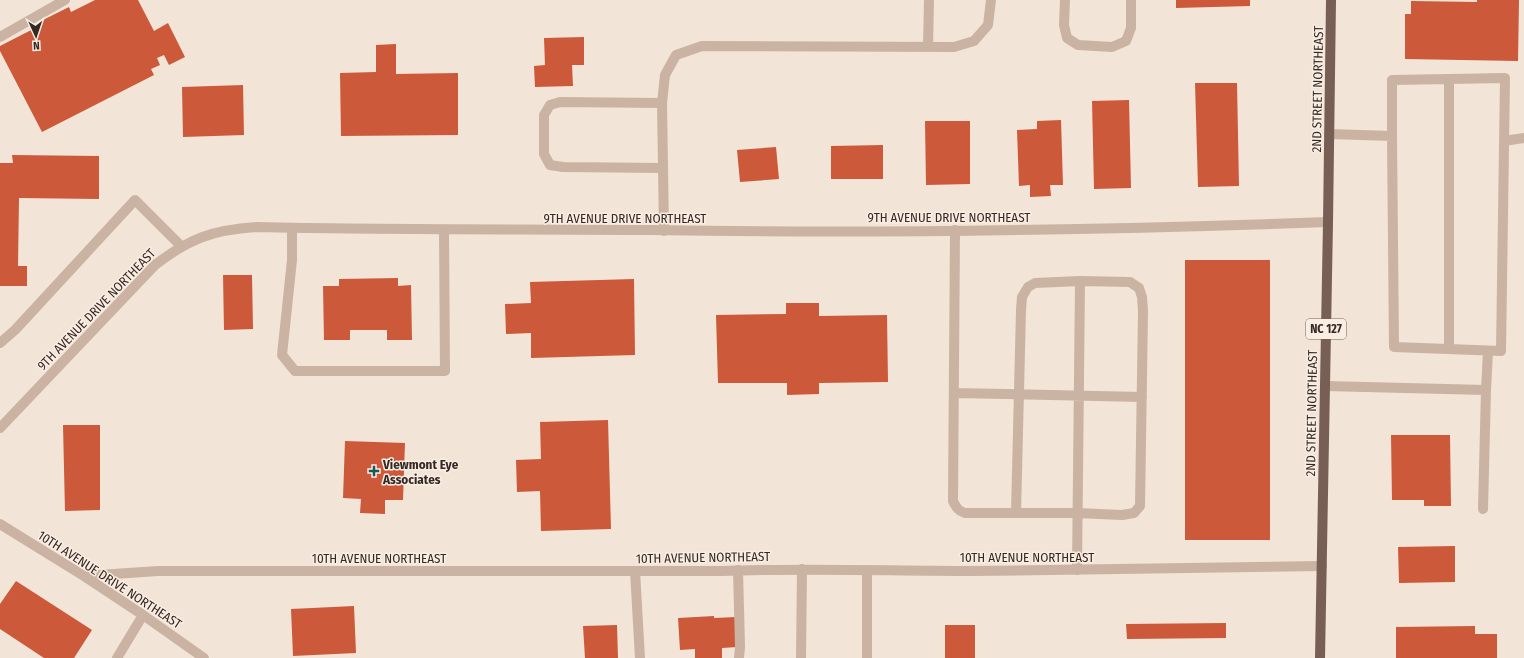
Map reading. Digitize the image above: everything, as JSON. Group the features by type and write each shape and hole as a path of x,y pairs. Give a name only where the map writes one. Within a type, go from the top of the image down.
{"main road":[{"name":"2ND STREET NORTHEAST","path":"1320,658 1331,0"}],"street":[{"path":"0,37 65,0"},
{"path":"928,47 929,0"},
{"path":"664,231 662,103 665,75 676,55 702,46 954,47 974,41 988,25 991,0"},
{"path":"1065,0 1064,25 1067,38 1078,45 1112,47 1126,41 1129,34 1131,28 1130,0"},
{"path":"1505,78 1501,351 1394,347 1392,80 1449,79 1505,78"},
{"path":"1449,79 1449,349"},
{"path":"662,103 560,102 550,105 544,115 544,154 550,164 563,167 663,168"},
{"path":"1329,134 1392,136"},
{"path":"1504,141 1524,138"},
{"path":"0,343 15,330 135,200 181,246"},
{"name":"9TH AVENUE DRIVE NORTHEAST","path":"0,428 155,265 181,246 196,238 232,229 292,228 664,231 1127,229 1328,222"},
{"path":"292,228 292,260 282,355 295,371 445,371 444,230"},
{"path":"955,230 953,501 956,508 960,512 1122,515 1134,513 1140,506 1142,296 1138,288 1130,282 1080,281 1034,283 1028,287 1022,297 1016,513"},
{"path":"1077,570 1080,281"},
{"path":"1483,509 1488,351"},
{"path":"1325,386 1486,390"},
{"path":"954,393 1142,397"},
{"name":"10TH AVENUE DRIVE NORTHEAST","path":"0,524 84,576 204,658"},
{"name":"10TH AVENUE NORTHEAST","path":"84,576 158,570 1077,570 1322,566"},
{"path":"801,658 802,569"},
{"path":"738,570 739,658"},
{"path":"867,570 867,658"},
{"path":"635,571 640,658"},
{"path":"117,658 143,615"}],"building":[{"path":"95,0 138,0 154,31 168,23 185,57 169,65 164,55 157,58 160,65 151,69 154,75 42,132 0,51 0,46 41,25 39,22 69,7 71,12"},
{"path":"1176,0 1250,0 1250,6 1176,8"},
{"path":"1477,0 1519,0 1518,61 1405,59 1405,14 1411,14 1411,1 1477,2"},
{"path":"584,37 584,65 572,65 573,86 535,87 534,66 545,65 544,38"},
{"path":"396,44 396,74 458,73 458,135 341,136 340,73 376,72 376,45"},
{"path":"1195,83 1237,83 1239,186 1198,187"},
{"path":"243,85 244,135 183,137 182,87"},
{"path":"1129,100 1131,188 1094,189 1092,101"},
{"path":"1061,120 1063,185 1050,185 1051,196 1030,197 1030,185 1019,186 1017,130 1037,129 1037,121"},
{"path":"925,121 970,121 970,184 926,185"},
{"path":"883,145 883,179 831,179 831,146"},
{"path":"776,147 779,179 740,182 737,150"},
{"path":"12,155 99,156 99,199 19,198 18,266 27,266 27,286 0,286 0,163 13,163"},
{"path":"1185,260 1270,260 1270,540 1185,540"},
{"path":"223,275 252,275 253,329 224,330"},
{"path":"398,278 398,286 411,285 412,340 387,340 387,330 350,330 350,340 324,340 323,286 339,286 339,279"},
{"path":"634,279 635,355 531,358 531,333 506,334 505,304 531,303 530,282"},
{"path":"786,303 819,303 819,316 887,315 888,382 819,383 819,394 787,395 787,383 718,383 716,315 786,314"},
{"path":"608,420 611,529 541,531 540,491 517,492 516,460 541,459 540,422"},
{"path":"63,425 100,425 100,510 65,511"},
{"path":"1391,435 1450,435 1451,506 1424,506 1424,500 1392,500"},
{"name":"Viewmont Eye Associates","path":"345,441 405,443 403,500 385,500 385,514 360,513 361,499 343,498"},
{"path":"1455,546 1455,582 1399,583 1398,547"},
{"path":"16,581 92,630 74,658 44,658 0,629 0,604"},
{"path":"354,606 356,653 293,656 291,609"},
{"path":"714,616 714,618 736,617 737,647 722,648 722,658 695,658 695,649 680,650 678,618"},
{"path":"1226,623 1226,638 1127,639 1126,624"},
{"path":"617,625 618,658 585,658 583,626"},
{"path":"945,625 975,625 975,658 945,658"},
{"path":"1475,626 1475,634 1497,634 1497,658 1396,658 1396,627"}],"place":[{"name":"Viewmont Eye Associates","path":"374,471"}]}
